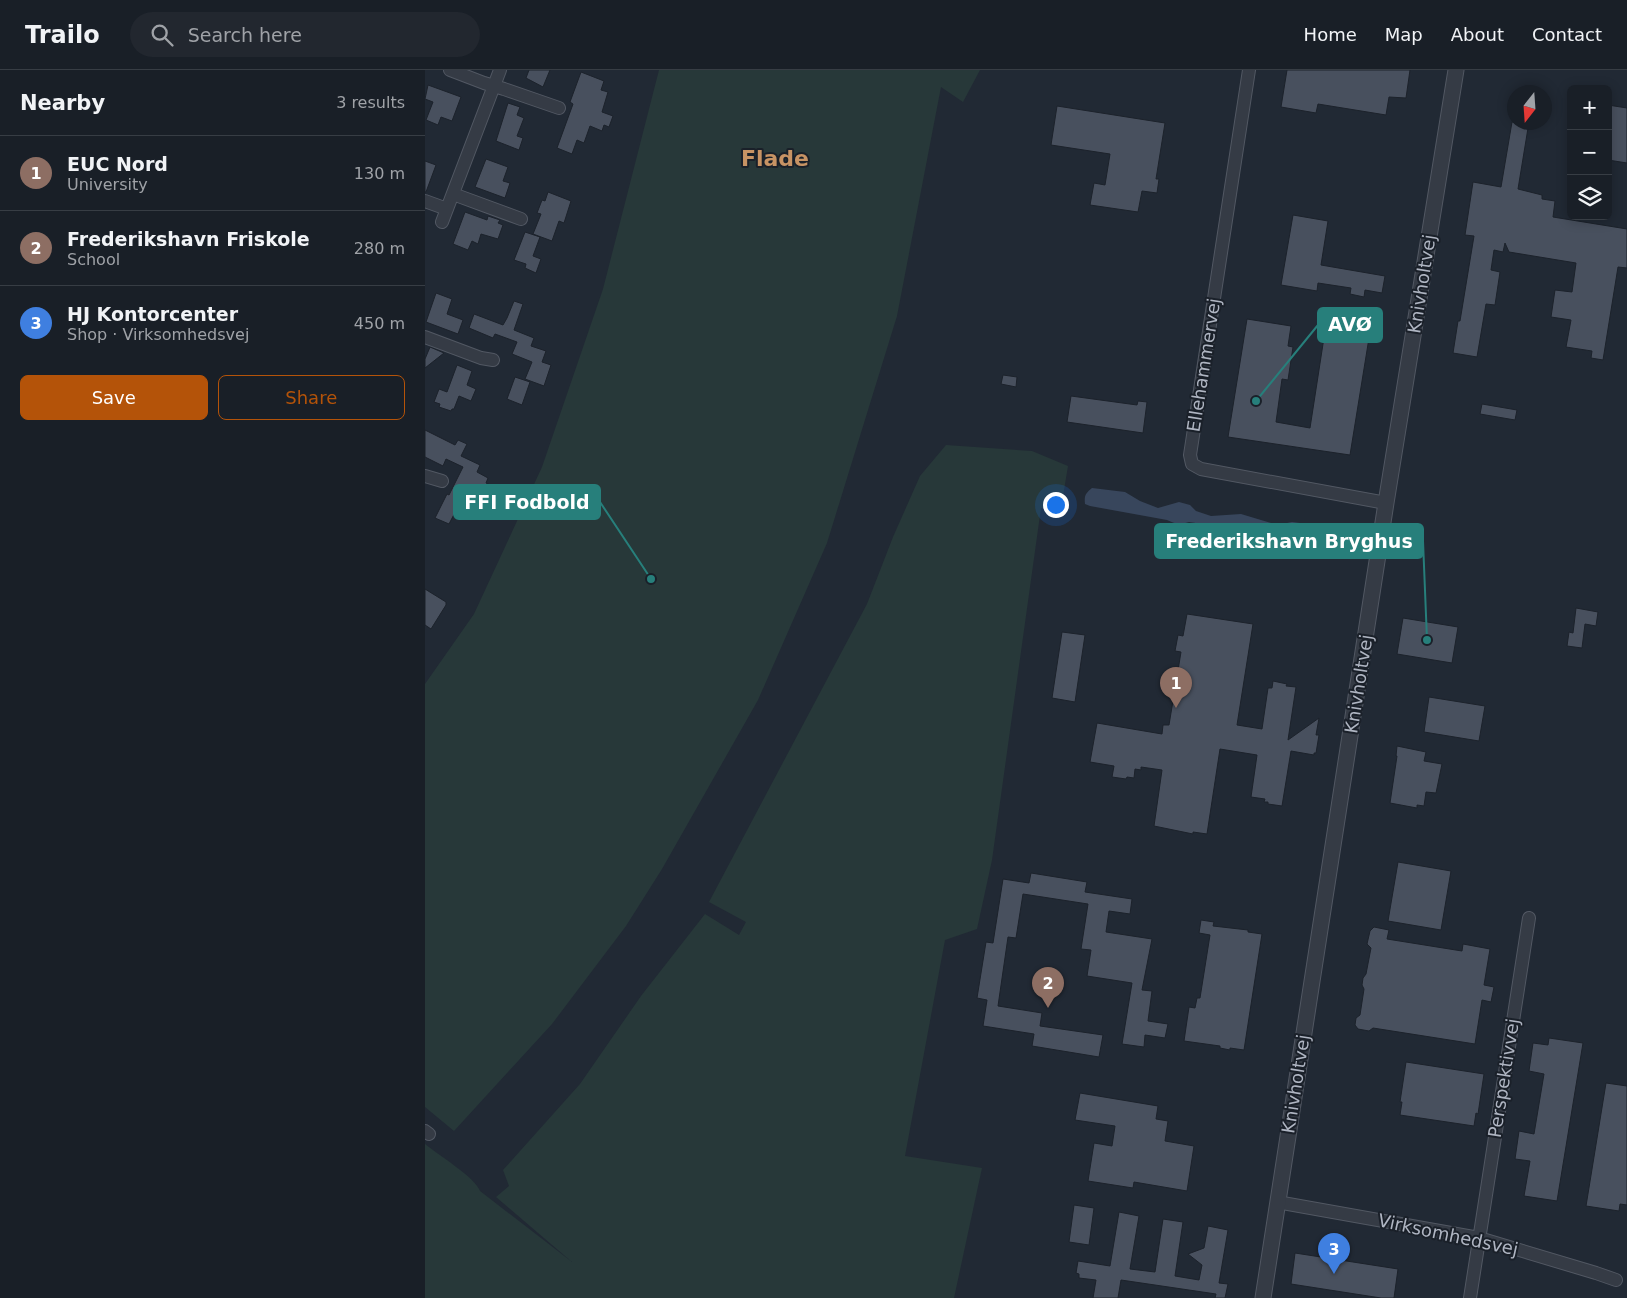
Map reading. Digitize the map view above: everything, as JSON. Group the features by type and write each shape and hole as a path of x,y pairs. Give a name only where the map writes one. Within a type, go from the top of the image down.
{"street":[{"path":"450,70 559,108"},
{"path":"442,222 500,70"},
{"name":"Ellehammervej","path":"1249,70 1191,455 1192,464 1201,469 1386,503"},
{"name":"Knivholtvej","path":"1263,1298 1386,503 1456,70"},
{"path":"453,194 521,219"},
{"path":"425,201 447,209"},
{"path":"425,337 481,358 493,360"},
{"path":"425,476 442,482"},
{"name":"Perspektivvej","path":"1470,1298 1529,918"},
{"name":"Virksomhedsvej","path":"1277,1202 1479,1238 1616,1280"}],"shaded area":[{"path":"659,70 980,70 963,102 941,87 897,316 827,543 758,700 662,869 626,926 552,1024 454,1131 425,1107 425,684 474,614 542,467 603,289"},
{"path":"946,445 1032,451 1068,466 1061,508 1041,508 992,860 977,929 945,940 905,1156 982,1168 954,1298 425,1298 425,1144 464,1173 480,1191 572,1262 496,1197 509,1186 503,1170 580,1084 641,996 705,914 739,935 746,922 709,902 867,604 893,537 920,476"}],"water":[{"path":"1092,488 1125,492 1140,501 1158,508 1179,502 1190,505 1196,511 1211,516 1241,514 1271,523 1282,524 1292,522 1332,527 1336,529 1338,539 1275,534 1260,530 1242,530 1189,522 1178,524 1167,520 1090,506 1085,504 1085,496"}],"building":[{"path":"529,70 550,70 543,87 526,78"},
{"path":"1287,70 1410,70 1406,98 1389,97 1386,115 1318,104 1316,113 1281,107"},
{"path":"581,72 604,81 601,90 608,92 602,112 613,116 609,127 604,125 602,131 590,126 584,143 577,140 572,154 557,148 573,104 570,102"},
{"path":"428,85 461,97 452,121 441,117 438,125 426,120 433,102 425,99"},
{"path":"508,103 520,107 517,115 524,118 517,136 523,138 519,150 496,141"},
{"path":"1057,106 1165,123 1156,179 1159,179 1157,193 1142,191 1138,212 1090,205 1094,183 1105,185 1110,154 1051,145"},
{"path":"1612,106 1627,108 1627,163 1612,161"},
{"path":"1511,130 1528,130 1518,189 1542,195 1542,199 1555,201 1553,217 1627,229 1627,268 1618,267 1603,360 1591,358 1592,351 1566,347 1571,320 1551,317 1555,290 1572,292 1576,263 1509,252 1505,243 1503,252 1494,250 1491,270 1500,272 1495,305 1486,304 1477,357 1453,353 1474,236 1465,235 1473,182 1501,187"},
{"path":"486,159 508,167 503,181 510,183 505,198 475,187"},
{"path":"425,161 436,165 426,192 425,192"},
{"path":"548,192 571,201 564,223 559,221 552,241 533,234 541,214 537,213 542,200 545,201"},
{"path":"465,212 487,220 488,216 500,220 498,223 503,225 498,239 481,234 478,244 472,241 468,250 453,244"},
{"path":"1293,215 1328,221 1321,265 1385,276 1382,293 1365,290 1364,297 1350,294 1351,288 1318,283 1317,291 1281,285"},
{"path":"525,232 540,237 533,256 541,259 536,273 525,268 526,264 514,260"},
{"path":"436,293 452,299 447,314 463,320 458,334 426,322"},
{"path":"514,301 523,304 514,330 534,338 531,346 546,351 542,362 551,365 544,386 525,379 532,362 512,354 517,342 495,334 493,338 469,328 474,314 503,325"},
{"path":"1247,319 1291,326 1288,346 1293,347 1288,380 1282,379 1276,422 1310,428 1325,331 1369,338 1350,455 1228,437"},
{"path":"430,347 444,353 425,368 425,359"},
{"path":"457,365 472,371 467,385 476,389 471,401 459,396 454,409 451,411 439,407 440,404 434,402 439,389 447,392"},
{"path":"1003,375 1017,377 1016,387 1001,384"},
{"path":"515,377 530,382 522,405 507,399"},
{"path":"1071,396 1137,405 1138,401 1147,402 1143,433 1067,422"},
{"path":"1482,404 1517,410 1515,420 1480,414"},
{"path":"425,430 455,445 458,440 467,444 461,456 480,465 477,472 488,478 486,483 503,491 492,508 487,505 483,512 461,501 449,524 435,518 463,467 446,459 443,466 425,457"},
{"path":"425,589 446,602 431,629 425,625"},
{"path":"1576,608 1598,612 1596,626 1585,624 1582,648 1567,646 1569,632 1573,633"},
{"path":"1187,614 1253,624 1237,725 1262,729 1268,688 1272,688 1273,681 1287,684 1286,686 1296,687 1288,740 1319,718 1316,735 1319,735 1316,753 1314,755 1291,751 1282,806 1268,804 1268,802 1264,802 1265,799 1251,797 1257,755 1220,749 1207,834 1193,832 1193,834 1154,826 1162,770 1141,767 1141,770 1135,769 1134,778 1127,777 1126,779 1112,777 1114,766 1090,762 1097,723 1162,734 1163,725 1169,725 1181,652 1175,651 1178,635 1183,636"},
{"path":"1403,618 1458,627 1452,663 1397,654"},
{"path":"1062,632 1085,635 1075,702 1052,698"},
{"path":"1429,697 1485,706 1479,741 1424,732"},
{"path":"1397,746 1426,752 1424,761 1442,764 1436,793 1426,792 1424,806 1417,805 1417,808 1390,803"},
{"path":"1398,862 1451,871 1441,930 1388,921"},
{"path":"1031,873 1087,882 1085,892 1132,899 1130,914 1109,911 1106,932 1152,939 1142,990 1152,991 1148,1021 1168,1024 1165,1038 1145,1035 1144,1047 1122,1044 1132,983 1087,976 1091,950 1081,949 1088,904 1023,894 1016,938 1008,937 998,1006 1042,1013 1040,1026 1103,1035 1099,1057 1032,1046 1034,1034 983,1026 987,1000 977,998 986,942 993,943 1003,879 1029,883"},
{"path":"1201,920 1214,922 1213,926 1248,930 1248,932 1262,934 1244,1050 1230,1048 1230,1050 1220,1048 1220,1046 1184,1041 1189,1007 1195,1008 1197,998 1200,998 1210,935 1199,933"},
{"path":"1374,927 1389,930 1387,939 1462,951 1463,944 1490,949 1484,985 1494,987 1491,1002 1482,1000 1475,1044 1373,1028 1369,1031 1358,1029 1355,1025 1356,1018 1360,1015 1364,989 1362,985 1363,978 1366,974 1371,948 1367,944 1370,931"},
{"path":"1549,1038 1583,1043 1557,1201 1524,1196 1530,1161 1515,1159 1519,1131 1534,1134 1544,1074 1529,1071 1533,1043 1548,1045"},
{"path":"1406,1062 1484,1074 1478,1114 1476,1113 1474,1126 1400,1115"},
{"path":"1606,1083 1627,1086 1627,1205 1620,1204 1619,1211 1586,1206"},
{"path":"1080,1093 1158,1106 1156,1119 1168,1121 1165,1141 1194,1146 1187,1191 1134,1182 1133,1188 1088,1181 1094,1143 1112,1146 1115,1126 1075,1120"},
{"path":"1074,1205 1094,1208 1089,1245 1069,1242"},
{"path":"1119,1212 1139,1216 1130,1269 1155,1272 1163,1219 1183,1222 1175,1276 1199,1280 1202,1265 1188,1254 1204,1248 1208,1226 1228,1230 1219,1283 1228,1284 1225,1298 1215,1298 1216,1294 1121,1280 1118,1298 1093,1298 1096,1280 1079,1278 1079,1274 1076,1273 1078,1261 1110,1266"},
{"path":"1295,1253 1398,1269 1394,1298 1381,1298 1291,1284"}],"place":[{"name":"AVØ","path":"1256,401"},
{"name":"FFI Fodbold","path":"651,579"},
{"name":"Frederikshavn Bryghus","path":"1427,640"},
{"name":"EUC Nord","path":"1176,708"},
{"name":"Frederikshavn Friskole","path":"1048,1008"},
{"name":"HJ Kontorcenter","path":"1334,1274"}],"district":[{"name":"Flade","path":"775,158"}]}
